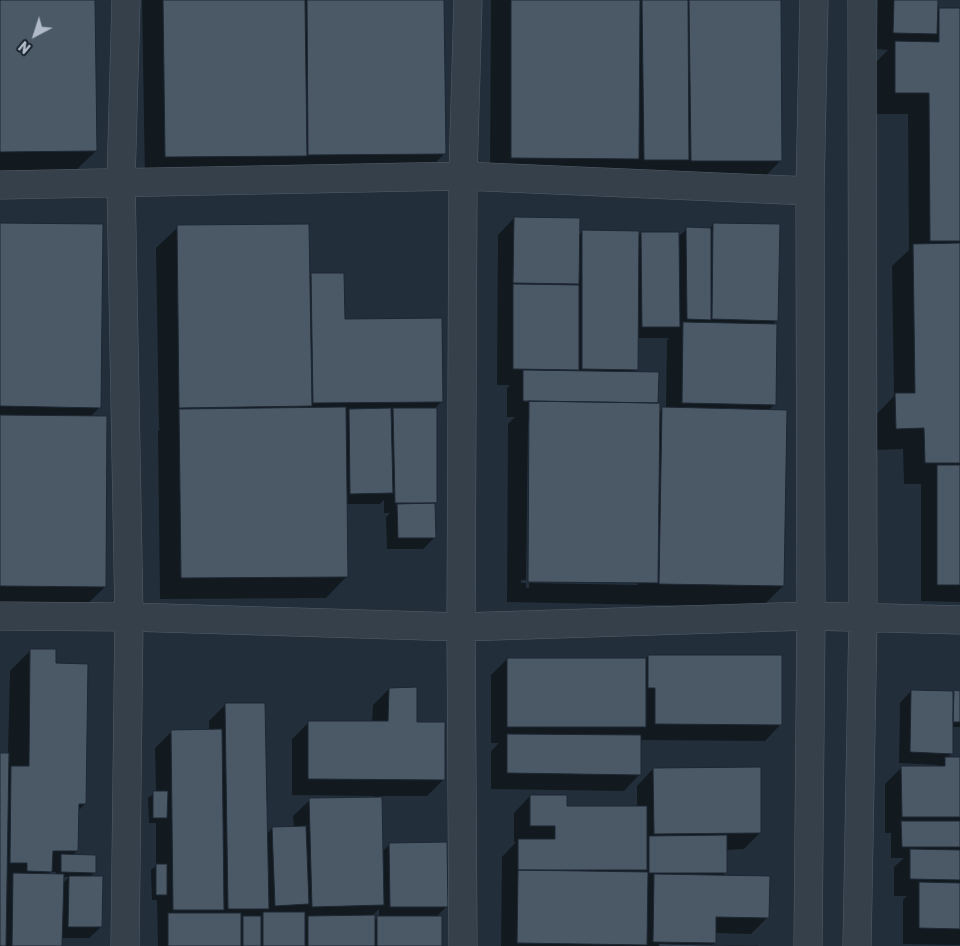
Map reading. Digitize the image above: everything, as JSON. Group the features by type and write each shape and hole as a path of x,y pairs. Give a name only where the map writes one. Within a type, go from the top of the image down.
{"street":[{"path":"125,946 129,617 121,182 126,0"},
{"path":"463,946 460,627 463,176 468,0"},
{"path":"808,946 811,616 810,191 814,0"},
{"path":"857,946 863,618 862,0"},
{"path":"0,185 463,176 810,191"},
{"path":"0,616 129,617 460,627 811,616 960,620"}],"building":[{"path":"0,0 95,0 97,151 0,152"},
{"path":"163,0 305,0 307,156 165,157"},
{"path":"307,0 444,0 446,154 308,155"},
{"path":"511,0 640,0 639,159 511,158"},
{"path":"642,0 688,0 689,160 644,160"},
{"path":"689,0 781,0 782,161 691,161"},
{"path":"894,0 938,0 937,34 893,33"},
{"path":"939,8 960,8 960,241 930,241 929,93 895,93 895,41 939,42"},
{"path":"514,217 580,218 579,284 513,283"},
{"path":"0,223 103,224 101,408 0,406"},
{"path":"713,223 780,224 778,321 712,319"},
{"path":"309,224 312,406 179,408 177,225"},
{"path":"686,227 711,228 711,320 687,319"},
{"path":"582,230 639,231 638,370 582,369"},
{"path":"641,232 679,232 680,327 642,327"},
{"path":"960,243 960,463 925,463 924,428 896,429 895,393 915,393 913,244"},
{"path":"311,273 344,273 345,319 442,318 443,402 313,403"},
{"path":"513,284 579,285 579,370 513,369"},
{"path":"683,322 777,324 776,405 682,403"},
{"path":"523,370 659,372 658,403 523,401"},
{"path":"529,401 660,403 658,583 528,582"},
{"path":"346,407 348,577 181,578 179,409"},
{"path":"662,407 787,410 784,586 659,584"},
{"path":"391,408 393,493 350,494 349,409"},
{"path":"393,408 437,408 437,503 395,503"},
{"path":"0,415 107,416 106,587 0,586"},
{"path":"937,465 960,465 960,585 937,585"},
{"path":"435,503 436,538 398,538 397,504"},
{"path":"30,649 56,649 56,663 88,664 86,804 79,804 78,851 53,851 52,872 27,871 27,863 10,863 11,766 29,766"},
{"path":"648,655 782,655 782,725 655,724 655,688 648,688"},
{"path":"507,658 646,658 646,727 507,727"},
{"path":"417,687 417,722 445,722 445,780 308,779 308,721 388,721 389,688"},
{"path":"911,690 953,691 953,754 910,752"},
{"path":"954,690 960,691 960,722 953,722"},
{"path":"225,703 265,703 269,909 228,909"},
{"path":"222,729 224,910 173,910 171,730"},
{"path":"507,734 641,735 641,775 507,773"},
{"path":"0,753 9,753 6,946 0,946"},
{"path":"945,757 960,757 960,817 902,817 901,766 945,766"},
{"path":"761,767 761,833 654,834 653,768"},
{"path":"153,791 168,791 167,818 153,818"},
{"path":"530,795 567,795 567,806 647,806 647,870 518,870 518,839 555,839 555,826 530,826"},
{"path":"382,797 384,905 312,907 309,798"},
{"path":"901,821 960,821 960,847 902,847"},
{"path":"306,826 309,904 275,906 272,827"},
{"path":"727,835 727,873 649,873 649,836"},
{"path":"447,842 448,907 390,907 389,843"},
{"path":"910,849 960,850 960,880 910,879"},
{"path":"61,854 96,855 96,873 61,872"},
{"path":"156,864 167,864 167,895 156,895"},
{"path":"518,870 648,872 647,945 517,943"},
{"path":"13,873 64,874 62,946 12,946"},
{"path":"654,874 770,876 769,918 716,917 716,943 653,942"},
{"path":"69,876 103,876 102,927 68,927"},
{"path":"919,882 960,883 960,929 919,928"},
{"path":"263,912 305,912 305,946 263,946"},
{"path":"168,913 241,913 241,946 168,946"},
{"path":"375,915 375,946 308,946 308,916"},
{"path":"243,916 261,916 261,946 243,946"},
{"path":"377,916 442,916 442,946 377,946"},
{"path":"659,944 758,946 659,946"}]}
